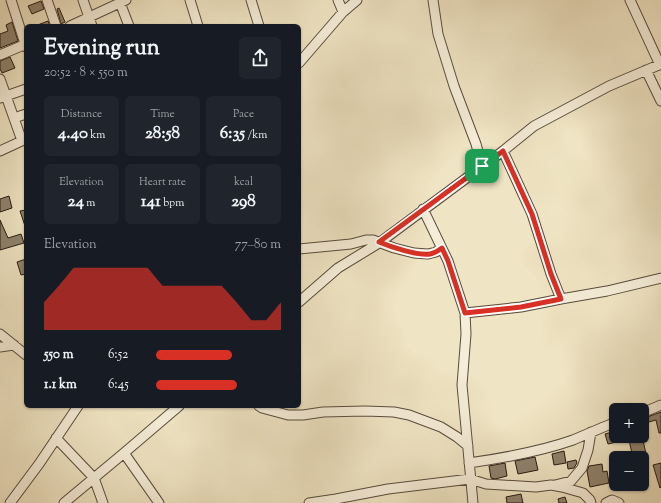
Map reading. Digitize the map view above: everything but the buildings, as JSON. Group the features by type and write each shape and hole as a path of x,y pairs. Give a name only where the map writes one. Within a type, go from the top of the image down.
{"street":[{"path":"11,0 24,39"},
{"path":"47,0 55,24"},
{"path":"83,0 90,22"},
{"path":"190,0 197,24"},
{"path":"251,0 258,24"},
{"path":"338,0 343,12"},
{"path":"301,61 343,12 357,0"},
{"path":"433,0 438,34 454,86 476,144 482,166"},
{"path":"301,300 338,268 379,242 503,151 534,126 609,86 660,65 630,0"},
{"path":"80,24 90,22 122,1 128,24"},
{"path":"0,55 24,46"},
{"path":"646,70 661,101"},
{"path":"0,79 3,97 14,118 21,138 24,138"},
{"path":"3,97 24,90"},
{"path":"14,118 24,115"},
{"path":"0,151 24,139"},
{"path":"503,151 532,214 551,274 561,299"},
{"path":"423,210 448,261 465,313 466,334 462,385 473,503"},
{"path":"301,249 351,244 366,240 373,240 394,248 414,253 428,254 436,252 442,248"},
{"path":"465,313 521,307 607,291 661,278"},
{"path":"0,334 24,353"},
{"path":"0,348 14,345"},
{"path":"649,410 661,405"},
{"path":"10,503 77,408"},
{"path":"64,503 176,408"},
{"path":"262,408 288,415 365,411 402,413 440,427 457,437 468,446"},
{"path":"469,463 520,455 554,446 609,425"},
{"path":"309,503 388,489 470,479 486,484 536,487 571,481 582,468 588,450 591,432"},
{"path":"56,438 94,478 103,503"},
{"path":"124,453 159,503"},
{"path":"551,485 583,493 591,503"},
{"path":"606,503 612,500 619,503"}],"route":[{"path":"503,151 532,214 551,274 561,299 521,307 465,313 448,261 442,248 436,252 428,254 414,253 394,248 379,242 482,166 503,151"}]}
